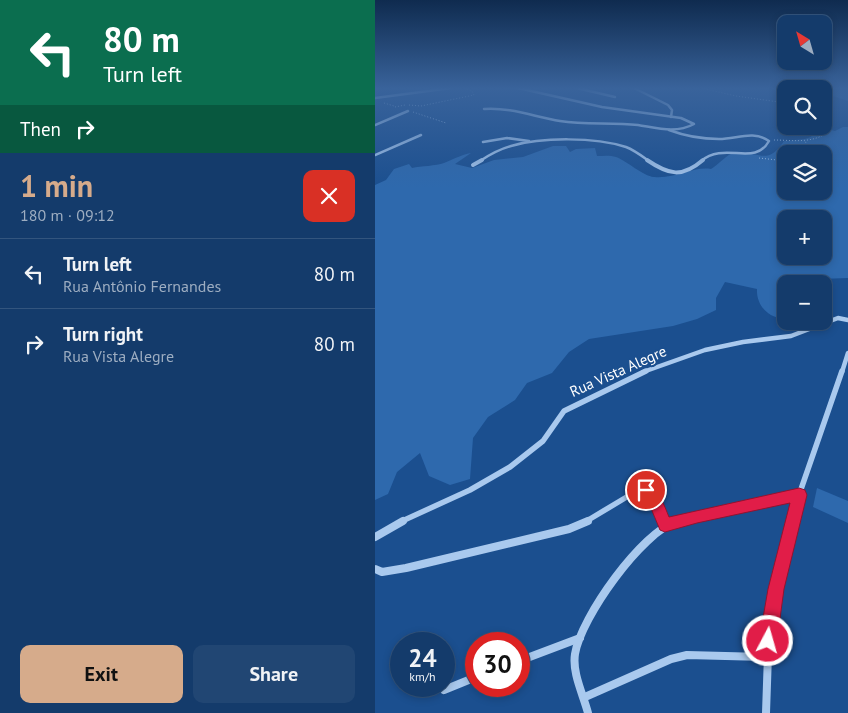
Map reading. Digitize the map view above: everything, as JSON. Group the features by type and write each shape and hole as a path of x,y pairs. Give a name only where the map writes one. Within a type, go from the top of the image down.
{"street":[{"path":"566,121 636,125 669,130 685,129 694,124 691,121"},
{"path":"483,142 507,138 534,142 601,142 616,144 627,148 658,167 675,173 692,170 707,156 715,153 754,153 765,148 768,140 755,135 723,139 685,137 669,130"},
{"path":"375,155 421,135"},
{"path":"473,165 510,146 534,142"},
{"name":"Rua Vista Alegre","path":"375,537 390,527 470,490 510,466 543,440 559,417 571,407 653,367 705,350 743,342 791,336 838,318 848,320"},
{"path":"766,713 769,625 776,589 799,495 848,353"},
{"path":"375,569 382,572 406,568 569,529 589,521 621,499 638,491 646,490 650,494 665,525"},
{"path":"588,713 575,664 575,652 580,638 621,570 641,545 665,525 697,516 799,495"},
{"path":"530,657 580,638"},
{"path":"585,697 671,659 687,655 767,657"}],"path":[{"path":"768,140 809,141 821,139 825,135"},
{"path":"804,140 808,145"},
{"path":"754,153 761,159 777,160"}],"shaded area":[{"path":"848,127 848,278 832,279 832,275 777,275 777,318 769,314 761,306 757,289 725,282 716,298 716,310 697,319 673,326 589,339 569,352 552,373 527,383 515,400 488,417 473,438 470,479 450,485 429,476 420,453 397,472 388,494 375,500 375,185 386,180 394,169 409,164 412,168 441,164 471,153 455,164 472,168 494,160 523,157 553,146 566,146 570,152 576,149 595,148 597,156 616,157 645,174 662,177 698,169 711,169 728,155 734,153 742,152 767,156 777,150 777,200 832,200 832,145 781,145 784,141 805,139 813,135 832,135 832,131"},
{"path":"817,488 848,501 848,523 813,507"}],"route":[{"path":"646,490 655,502 665,525 697,516 799,495 776,589 768,641"}]}
